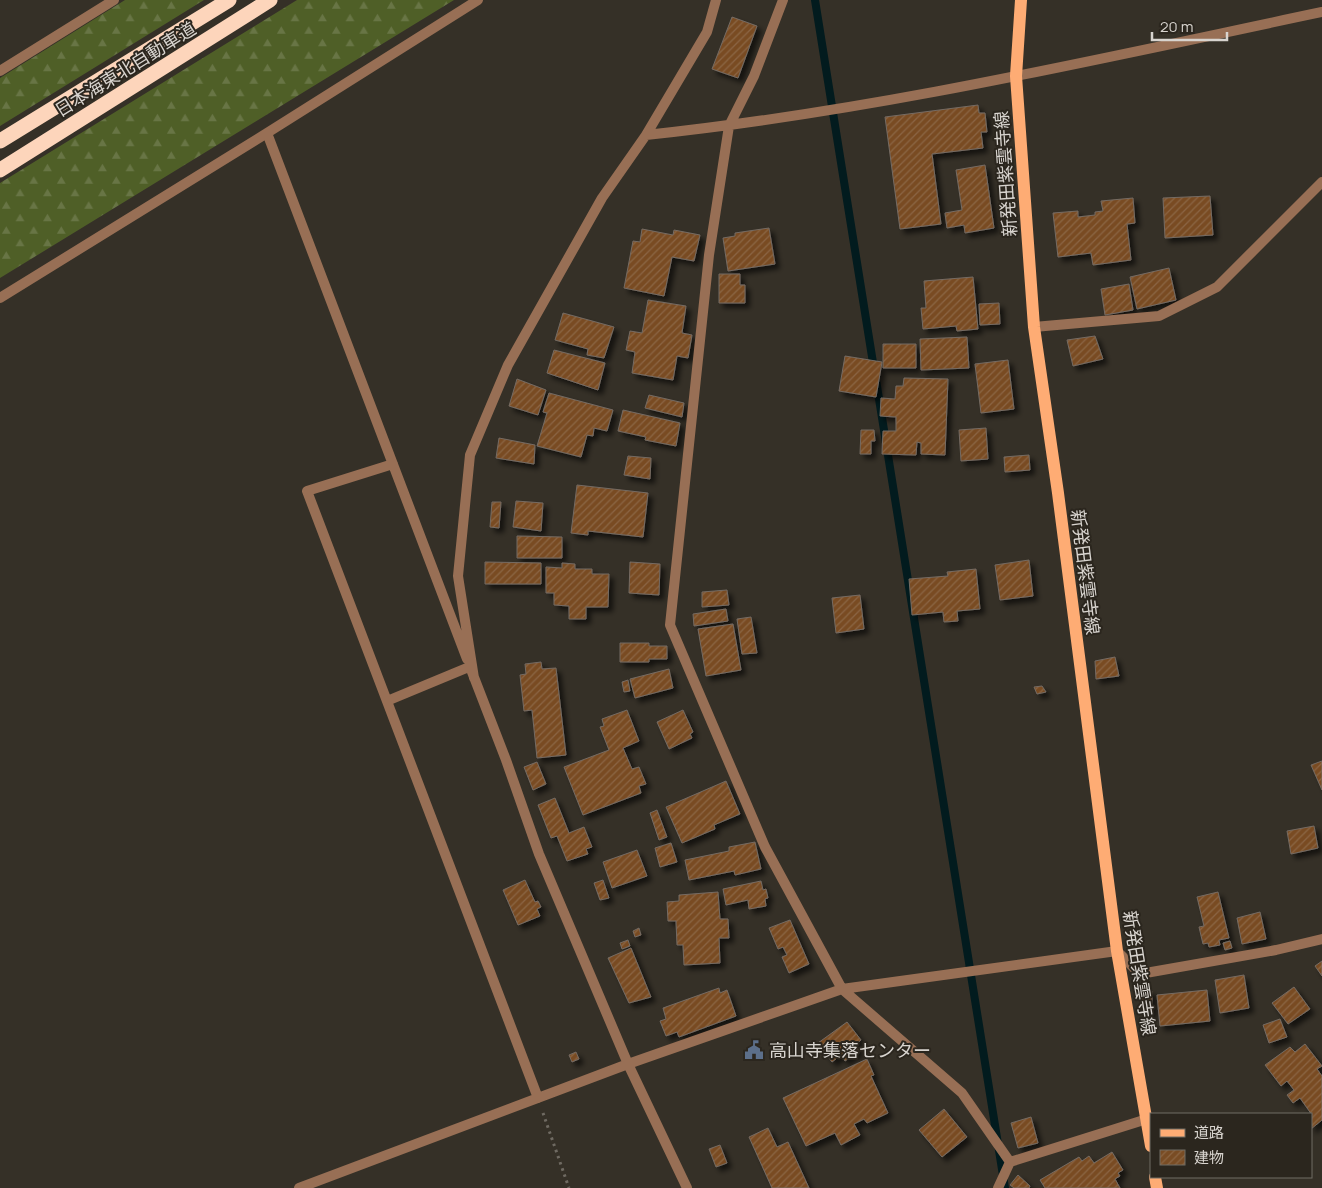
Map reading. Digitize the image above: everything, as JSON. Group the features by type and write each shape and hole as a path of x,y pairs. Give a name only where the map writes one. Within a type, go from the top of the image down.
{"highway":[{"name":"日本海東北自動車道","path":"0,142 229,0"},
{"name":"日本海東北自動車道","path":"0,170 270,0"}],"main road":[{"name":"新発田紫雲寺線","path":"1021,0 1016,76 1034,327 1058,493 1117,951 1150,1139"}],"street":[{"path":"0,71 114,0"},
{"path":"0,298 478,0"},
{"path":"474,678 458,576 470,455 508,364 602,198 646,135 707,32 716,0"},
{"path":"783,0 754,76 729,126 710,255 670,625 765,847 842,989 962,1093 1010,1162"},
{"path":"646,135 729,126 1016,76 1322,12"},
{"path":"267,133 506,760 539,854 628,1064 687,1188"},
{"path":"1034,327 1159,316 1217,287 1322,182"},
{"path":"393,464 307,491 538,1098"},
{"path":"387,701 470,666"},
{"path":"299,1188 628,1064 842,989 1117,951 1140,974 1276,950 1322,939"},
{"path":"998,1188 1010,1162 1147,1118"}],"path":[{"path":"538,1098 569,1188"}],"green space":[{"path":"125,0 204,0 0,126 0,78"},
{"path":"297,0 454,0 0,278 0,183"}],"building":[{"path":"732,17 757,26 738,78 712,69"},
{"path":"978,105 979,113 985,113 987,132 981,132 983,148 932,154 941,224 900,229 885,117"},
{"path":"985,165 994,228 965,233 964,225 947,228 945,213 962,210 956,170"},
{"path":"1210,196 1213,235 1165,238 1163,198"},
{"path":"1133,198 1135,223 1127,224 1131,260 1093,265 1091,253 1058,257 1053,213 1078,211 1078,217 1095,215 1095,212 1103,211 1101,201"},
{"path":"769,228 775,264 728,271 723,238 735,236 735,233"},
{"path":"642,229 673,235 674,230 700,235 694,261 672,257 664,296 624,288 633,241 640,242"},
{"path":"1169,268 1176,300 1137,309 1130,277"},
{"path":"719,274 740,274 740,285 745,285 745,303 719,303"},
{"path":"973,277 978,329 957,331 956,326 923,329 921,308 926,308 924,281"},
{"path":"1129,284 1133,310 1105,315 1101,289"},
{"path":"648,300 686,306 682,333 692,335 688,358 677,356 673,380 632,373 635,352 626,350 630,331 642,333"},
{"path":"999,303 1000,324 980,325 979,304"},
{"path":"563,313 614,327 604,358 587,355 588,349 555,340"},
{"path":"1095,336 1103,359 1073,366 1067,340"},
{"path":"967,337 969,368 921,370 920,339"},
{"path":"883,344 916,344 916,368 883,368"},
{"path":"554,350 605,363 598,390 547,373"},
{"path":"845,356 882,362 876,397 839,391"},
{"path":"1008,360 1014,409 981,413 975,364"},
{"path":"904,378 948,379 945,455 921,454 921,443 917,442 916,455 882,454 883,431 896,431 896,417 880,416 881,398 895,399 896,386 903,386"},
{"path":"517,379 546,390 538,415 509,406"},
{"path":"549,393 613,410 607,431 594,428 593,436 587,435 581,457 537,446 547,413 543,412"},
{"path":"649,395 684,403 682,417 645,408"},
{"path":"623,410 680,423 676,446 645,440 646,437 618,431"},
{"path":"986,428 988,459 961,461 959,430"},
{"path":"861,430 874,430 875,441 871,441 871,454 860,454"},
{"path":"499,438 535,445 534,464 496,458"},
{"path":"1029,455 1030,470 1005,472 1004,457"},
{"path":"628,456 651,458 650,479 624,475"},
{"path":"577,485 648,493 643,537 588,531 588,535 571,533"},
{"path":"516,501 543,503 541,531 513,527"},
{"path":"492,502 501,502 499,528 490,527"},
{"path":"517,536 562,537 562,558 517,558"},
{"path":"1029,560 1033,596 1000,600 995,565"},
{"path":"485,562 541,563 541,584 485,584"},
{"path":"630,562 660,564 659,595 629,593"},
{"path":"562,563 575,564 575,569 592,569 592,574 609,574 608,607 586,607 586,619 569,619 569,606 554,605 554,593 546,593 546,567 562,568"},
{"path":"976,569 980,609 957,611 958,621 944,622 943,612 912,615 909,579 948,576 947,572"},
{"path":"727,590 729,605 702,607 702,592"},
{"path":"860,595 864,629 836,633 832,598"},
{"path":"726,609 728,621 694,626 693,614"},
{"path":"751,617 757,653 742,654 737,619"},
{"path":"733,624 741,670 706,676 698,629"},
{"path":"620,643 649,643 649,646 667,646 667,659 649,659 649,662 620,662"},
{"path":"1115,657 1119,676 1096,679 1095,661"},
{"path":"541,662 542,669 556,668 566,755 537,758 532,710 524,711 520,675 526,674 525,664"},
{"path":"669,669 673,688 635,698 630,679"},
{"path":"628,680 630,691 624,692 622,682"},
{"path":"1042,686 1046,692 1037,694 1034,687"},
{"path":"627,710 639,741 623,748 632,769 639,767 646,784 639,786 641,793 583,815 564,767 609,750 600,727 604,726 602,719"},
{"path":"683,710 693,732 690,734 692,738 669,749 657,722"},
{"path":"1322,761 1322,790 1311,765"},
{"path":"537,762 546,784 533,790 524,767"},
{"path":"726,781 740,814 714,825 715,829 682,843 666,807"},
{"path":"555,798 569,833 584,827 592,847 586,849 588,854 567,861 557,836 551,838 538,805"},
{"path":"657,810 667,837 659,840 650,813"},
{"path":"1314,826 1318,848 1291,854 1287,831"},
{"path":"755,842 761,869 735,875 734,871 689,880 685,860 729,851 729,847"},
{"path":"671,843 677,862 660,867 655,848"},
{"path":"637,850 647,876 612,888 603,862"},
{"path":"525,880 535,902 538,901 541,907 537,909 540,916 518,925 503,890"},
{"path":"603,880 609,898 600,900 594,883"},
{"path":"761,881 763,890 766,889 768,898 765,899 766,906 749,909 748,900 726,905 723,889"},
{"path":"718,892 720,919 728,919 729,938 719,938 720,963 684,965 683,945 677,945 676,921 668,921 667,902 679,901 679,895"},
{"path":"1218,892 1229,938 1219,940 1220,945 1209,947 1208,943 1203,944 1199,927 1204,926 1197,897"},
{"path":"1260,912 1266,939 1242,944 1237,918"},
{"path":"790,920 809,964 789,973 782,957 787,955 783,947 778,949 769,928"},
{"path":"639,928 641,935 635,937 633,931"},
{"path":"628,940 630,946 622,949 620,943"},
{"path":"1230,941 1232,948 1225,950 1223,943"},
{"path":"631,948 651,997 629,1003 608,958"},
{"path":"1322,961 1322,976 1315,966"},
{"path":"1244,975 1249,1008 1220,1013 1215,980"},
{"path":"1294,987 1310,1009 1288,1024 1272,1003"},
{"path":"719,988 720,993 727,990 736,1016 679,1037 677,1032 666,1036 660,1021 666,1019 663,1008"},
{"path":"1207,990 1210,1021 1160,1026 1157,995"},
{"path":"1142,991 1152,991 1152,1013 1142,1013"},
{"path":"1280,1019 1287,1037 1269,1043 1263,1025"},
{"path":"847,1022 861,1040 855,1045 859,1051 845,1061 841,1055 832,1062 818,1043"},
{"path":"1305,1044 1322,1066 1317,1069 1322,1076 1322,1120 1312,1128 1312,1113 1300,1098 1293,1103 1287,1095 1294,1090 1287,1081 1281,1086 1265,1065 1290,1047 1295,1052"},
{"path":"576,1052 579,1059 572,1062 569,1055"},
{"path":"867,1059 874,1075 871,1076 888,1113 867,1123 864,1119 854,1124 860,1135 841,1145 835,1133 806,1146 783,1098"},
{"path":"944,1109 967,1137 942,1157 919,1130"},
{"path":"1031,1117 1038,1143 1018,1148 1011,1123"},
{"path":"768,1128 777,1147 788,1142 809,1188 772,1188 749,1137"},
{"path":"720,1145 727,1163 716,1167 709,1149"},
{"path":"1112,1152 1123,1170 1118,1173 1120,1176 1115,1179 1120,1188 1045,1188 1040,1180 1079,1157 1082,1161 1089,1156 1094,1163"},
{"path":"1018,1175 1030,1186 1029,1188 1014,1188 1010,1185"}],"waterway":[{"path":"815,0 874,369"},
{"path":"876,380 1005,1188"}],"place":[{"name":"高山寺集落センター","path":"754,1050"}]}
